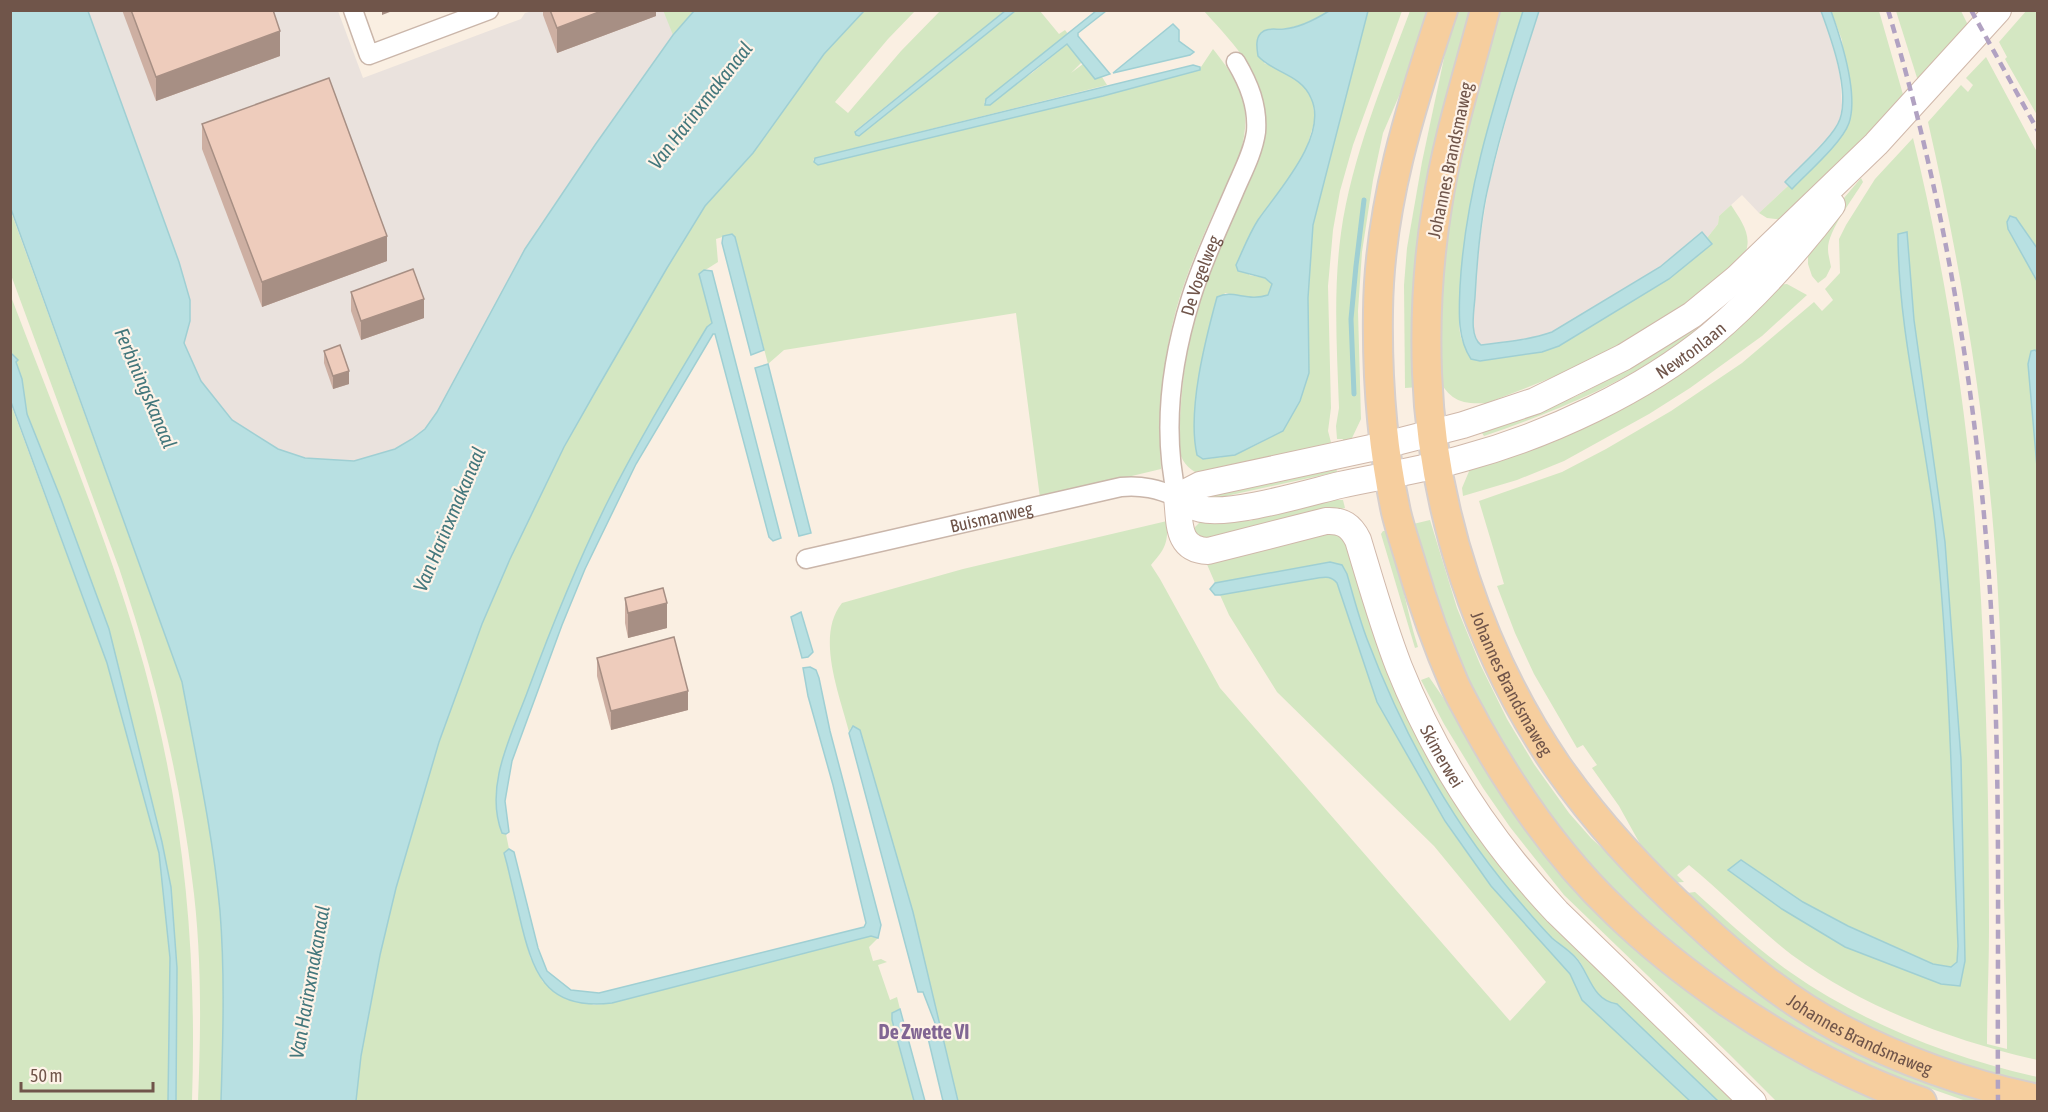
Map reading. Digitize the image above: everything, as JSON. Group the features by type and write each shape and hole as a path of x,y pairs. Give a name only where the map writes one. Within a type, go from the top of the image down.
{"main road":[{"name":"Johannes Brandsmaweg","path":"1443,10 1402,139 1390,192 1378,309 1379,383 1384,445 1398,520 1421,598 1455,685 1500,768 1546,835 1614,911 1654,947 1700,983 1766,1028 1846,1070 1922,1101"},
{"name":"Johannes Brandsmaweg","path":"1485,10 1452,134 1437,203 1430,255 1426,346 1433,434 1445,506 1466,581 1505,676 1532,726 1562,772 1596,817 1651,879 1727,950 1786,996 1839,1028 1880,1048 1953,1076 2037,1099"}],"street":[{"path":"353,10 369,55 489,10"},
{"name":"Newtonlaan","path":"1384,445 1433,434 1544,396 1624,357 1692,315 1737,278 1876,144 1998,10"},
{"name":"De Vogelweg","path":"1177,497 1171,472 1169,409 1182,326 1201,269 1246,164 1256,131 1254,105 1246,80 1236,62"},
{"name":"Newtonlaan","path":"1389,475 1478,454 1544,430 1635,386 1693,349 1728,320 1785,263 1815,227 1876,144"},
{"path":"1177,497 1200,484 1384,445"},
{"name":"Buismanweg","path":"806,558 1121,487 1154,488 1200,509 1219,510 1256,505 1389,475"},
{"name":"Skimerwei","path":"1177,497 1183,538 1188,546 1196,551 1208,551 1326,521 1336,520 1353,530 1399,667 1432,738 1472,806 1526,878 1557,912 1753,1101"}],"shaded area":[{"path":"88,11 338,11 363,78 521,19 525,13 533,11 694,11 673,35 538,228 437,412 425,429 395,449 354,462 305,458 278,449 232,420 201,381 184,343 190,321 179,262"},
{"path":"1539,11 1821,11 1833,43 1840,77 1842,105 1840,120 1831,134 1785,182 1789,185 1759,213 1742,195 1719,216 1718,224 1707,238 1701,233 1660,267 1603,303 1552,332 1538,337 1481,345 1474,331 1474,310 1477,257 1489,184 1514,90"}],"green space":[{"path":"663,10 694,11 673,35"},
{"path":"2027,10 2037,11 2037,115 2005,59 2007,57 1999,42"},
{"path":"864,11 915,11 835,102 848,113 901,51 940,11 1005,11 855,131 859,135 1015,11 1040,11 1059,34 1065,30 1068,34 986,99 984,103 1032,73 1067,44 1082,62 1071,73 1083,64 1095,79 1102,77 1107,85 815,158 813,160 818,165 1103,96 1199,70 1213,49 1231,74 1238,86 1245,110 1244,138 1240,154 1197,250 1176,310 1167,350 1162,389 1161,469 1040,498 1016,313 784,350 768,364 735,237 732,234 716,239 718,262 699,274 712,323 707,327 642,437 608,502 542,653 503,759 496,801 502,833 506,834 509,849 504,853 530,957 543,982 594,1005 612,1003 871,936 878,938 869,947 873,961 881,959 887,962 878,965 890,1000 897,997 900,1009 893,1013 892,1020 914,1101 356,1102 361,1056 380,955 396,888 439,742 482,623 510,559 564,447 705,206 753,153 824,54"},
{"path":"1204,11 1329,11 1302,25 1272,29 1264,63 1289,74 1301,83 1312,98 1315,119 1304,157 1257,222 1249,275 1265,278 1272,284 1268,296 1255,299 1225,293 1211,319 1195,414 1203,459 1236,453 1267,439 1308,298 1313,225 1368,11 1402,11 1353,145 1340,191 1333,230 1328,286 1331,408 1328,431 1333,450 1199,474 1185,464 1179,447 1188,344 1202,290 1259,156 1264,132 1261,93 1254,76 1233,44"},
{"path":"1410,11 1432,11 1421,45 1383,133 1373,180 1362,252 1358,311 1361,419 1352,438 1344,444 1343,439 1337,439 1336,426 1339,408 1336,299 1341,233 1361,148"},
{"path":"1454,11 1475,11 1419,387 1405,388 1404,285 1407,248 1422,162"},
{"path":"1495,11 1523,11 1482,149 1474,183 1463,254 1459,308 1460,335 1465,345 1480,361 1542,352 1559,346 1669,279 1711,245 1707,238 1718,224 1719,216 1731,205 1744,227 1747,245 1746,251 1737,264 1720,279 1671,313 1597,357 1487,403 1469,403 1450,395 1437,374 1442,236"},
{"path":"1831,11 1879,11 1904,98 1785,220 1767,218 1759,213 1789,185 1792,188 1839,140 1849,123 1842,40"},
{"path":"1896,11 1961,11 1968,25 1918,81"},
{"path":"1986,57 2038,154 2037,248 2016,218 2010,216 2007,222 2008,230 2038,281 2037,353 2035,350 2030,382 2038,467 2037,1060 1941,1032 1909,1020 1849,991 1792,955 1689,865 1677,875 1684,882 1668,883 1649,860 1619,806 1592,768 1597,765 1583,745 1577,748 1534,674 1497,586 1504,584 1479,501 1562,472 1606,449 1671,411 1742,363 1814,302 1822,311 1833,300 1825,289 1840,273 1839,239 1846,225 1875,179 1913,138 1948,310 1972,484 1981,600 1986,723 1989,888 1987,1044 2007,1049 2002,698 1993,519 1972,348 1952,234 1928,122 1961,85 1968,92 1973,85 1966,78","holes":["1907,233 1914,320 1961,759 1965,961 1960,986 1728,870 1803,902 1848,926 1933,964 1951,967 1957,962 1950,734 1940,576 1935,523 1907,343 1899,271 1898,235"]},
{"path":"1861,178 1863,182 1832,233 1828,249 1831,267 1826,277 1818,283 1812,276 1808,264 1808,253 1833,211"},
{"path":"10,209 182,682 209,824 220,911 223,982 221,1101 198,1101 200,990 198,934 187,838 163,721 143,644 119,568 11,275"},
{"path":"1787,284 1807,295 1762,336 1690,388 1649,414 1564,461 1517,480 1463,496 1462,488 1470,469 1525,442 1776,285"},
{"path":"1738,292 1674,347 1643,367 1576,401 1484,436 1482,433 1577,396 1633,366"},
{"path":"10,294 115,572 158,720 178,828 190,936 192,1101 176,1101 177,968 171,887 162,842 109,629 27,414 22,379 15,361 18,360 11,352"},
{"path":"10,402 107,663 159,853 170,958 168,1101 11,1101"},
{"path":"1335,461 1337,472 1208,500 1205,496"},
{"path":"1333,500 1343,500 1345,508 1206,544 1195,536 1195,527 1202,520 1242,519 1251,521 1257,517"},
{"path":"1430,520 1457,608 1480,664 1507,719 1534,764 1569,813 1591,838 1711,950 2006,1101 1966,1101 1909,1081 1908,1084 1819,1045 1670,947 1559,834 1463,680 1409,525"},
{"path":"1167,521 1165,545 1151,565 1220,688 1510,1021 1546,982 1434,846 1277,692 1229,615 1220,595 1326,577 1337,583 1377,702 1445,822 1491,886 1570,974 1582,1000 1690,1101 958,1101 913,912 882,810 851,728 849,732 836,684 830,649 830,632 834,616 842,603 963,569"},
{"path":"1331,531 1346,537 1432,755 1738,1101 1718,1101 1617,1004 1602,998 1577,958 1552,938 1490,865 1448,804 1412,740 1367,639 1347,574 1342,565 1330,562 1215,583 1206,562"},
{"path":"1383,531 1390,531 1418,647 1415,648 1381,534"},
{"path":"1429,677 1566,876 1894,1101 1776,1101 1564,895 1510,827 1483,788 1444,724 1421,680"},
{"path":"1695,892 1777,963 1818,991 1878,1023 1940,1049 2037,1077 2037,1086 1930,1057 1812,1000 1679,894"}],"water":[{"path":"11,10 88,11 179,262 190,300 190,321 184,343 201,381 232,420 278,449 305,458 354,461 395,449 425,429 437,412 525,249 673,35 694,11 864,11 824,54 753,153 705,206 564,447 510,559 482,624 439,742 396,888 380,955 361,1056 356,1101 221,1101 223,982 220,911 209,824 182,682 11,209"},
{"path":"1005,11 1015,11 859,136 856,135 855,132"},
{"path":"1096,11 1106,11 1078,33 1078,36 1110,74 1095,79 1067,44 990,105 985,105 986,99"},
{"path":"1329,11 1368,11 1313,225 1308,298 1309,373 1300,401 1283,431 1235,455 1203,459 1197,455 1194,418 1199,376 1217,297 1229,294 1253,297 1268,295 1272,284 1265,278 1238,271 1236,265 1258,220 1299,162 1313,129 1315,113 1311,98 1301,84 1258,56 1258,38 1266,30 1296,27"},
{"path":"1523,11 1539,11 1506,118 1486,197 1479,240 1473,316 1477,341 1481,345 1526,339 1552,332 1660,267 1702,232 1712,244 1669,279 1559,346 1542,352 1480,361 1471,359 1461,333 1459,305 1463,252 1468,216 1483,147"},
{"path":"1821,11 1831,11 1839,36 1848,66 1852,111 1849,123 1839,140 1792,189 1785,182 1831,134 1840,119 1842,107 1843,94 1838,64"},
{"path":"1173,24 1179,30 1179,41 1194,52 1190,55 1113,73"},
{"path":"1193,65 1200,67 1200,70 1103,96 818,165 814,162 815,158"},
{"path":"2010,216 2016,218 2037,248 2037,281 2008,229 2007,222"},
{"path":"1907,232 1914,320 1945,542 1961,759 1965,961 1960,986 1941,984 1845,947 1782,909 1728,870 1741,860 1803,902 1848,926 1933,964 1951,967 1957,962 1950,734 1940,576 1935,523 1907,343 1899,271 1898,234"},
{"path":"732,234 735,237 764,350 751,355 722,243 723,236"},
{"path":"704,270 712,271 781,538 773,541 769,537 715,334 713,334 636,464 585,569 512,761 505,801 509,832 502,833 497,816 496,798 502,762 545,644 608,501 656,413 707,327 712,323 699,274"},
{"path":"2035,350 2038,353 2037,467 2028,364 2031,351"},
{"path":"10,352 18,360 16,362 22,379 27,414 109,629 162,842 171,887 177,968 176,1101 168,1101 170,958 159,853 107,663 11,402"},
{"path":"768,364 811,533 799,536 755,368"},
{"path":"1330,562 1342,565 1347,574 1364,631 1396,707 1429,772 1468,835 1537,922 1576,958 1596,992 1609,1002 1617,1004 1718,1101 1690,1101 1582,1000 1570,974 1491,886 1445,821 1377,702 1337,583 1333,579 1321,578 1220,595 1215,595 1210,589 1215,583"},
{"path":"801,612 813,652 808,657 802,658 791,617"},
{"path":"810,667 816,670 819,678 830,731 881,925 878,938 871,936 612,1003 574,1002 560,996 540,976 527,946 504,853 509,849 514,852 538,948 547,971 571,990 599,993 864,927 866,923 833,785 808,696 803,668"},
{"path":"853,726 860,730 913,912 958,1101 943,1101 928,1038 935,1023 923,992 918,992 849,733"},
{"path":"900,1009 925,1101 914,1101 892,1020 892,1013"}],"building":[{"path":"131,10 273,10 280,31 156,77"},
{"path":"550,10 604,10 557,28"},
{"path":"329,78 387,236 262,282 202,124"},
{"path":"413,269 424,299 361,321 351,292"},
{"path":"340,345 349,371 333,376 324,351"},
{"path":"663,588 667,603 628,613 625,598"},
{"path":"674,637 688,691 611,711 597,658"}],"waterway":[{"path":"1354,394 1351,319 1364,200"}],"railway":[{"path":"1888,10 1928,161 1944,238 1970,392 1980,470 1992,626 1997,745 1998,1102"},
{"path":"1971,10 2038,131"}],"district":[{"name":"De Zwette VI","path":"924,1031"}],"water label":[{"name":"Van Harinxmakanaal","path":"700,105"},
{"name":"Ferbiningskanaal","path":"146,388"},
{"name":"Van Harinxmakanaal","path":"449,519"},
{"name":"Van Harinxmakanaal","path":"309,982"}]}
